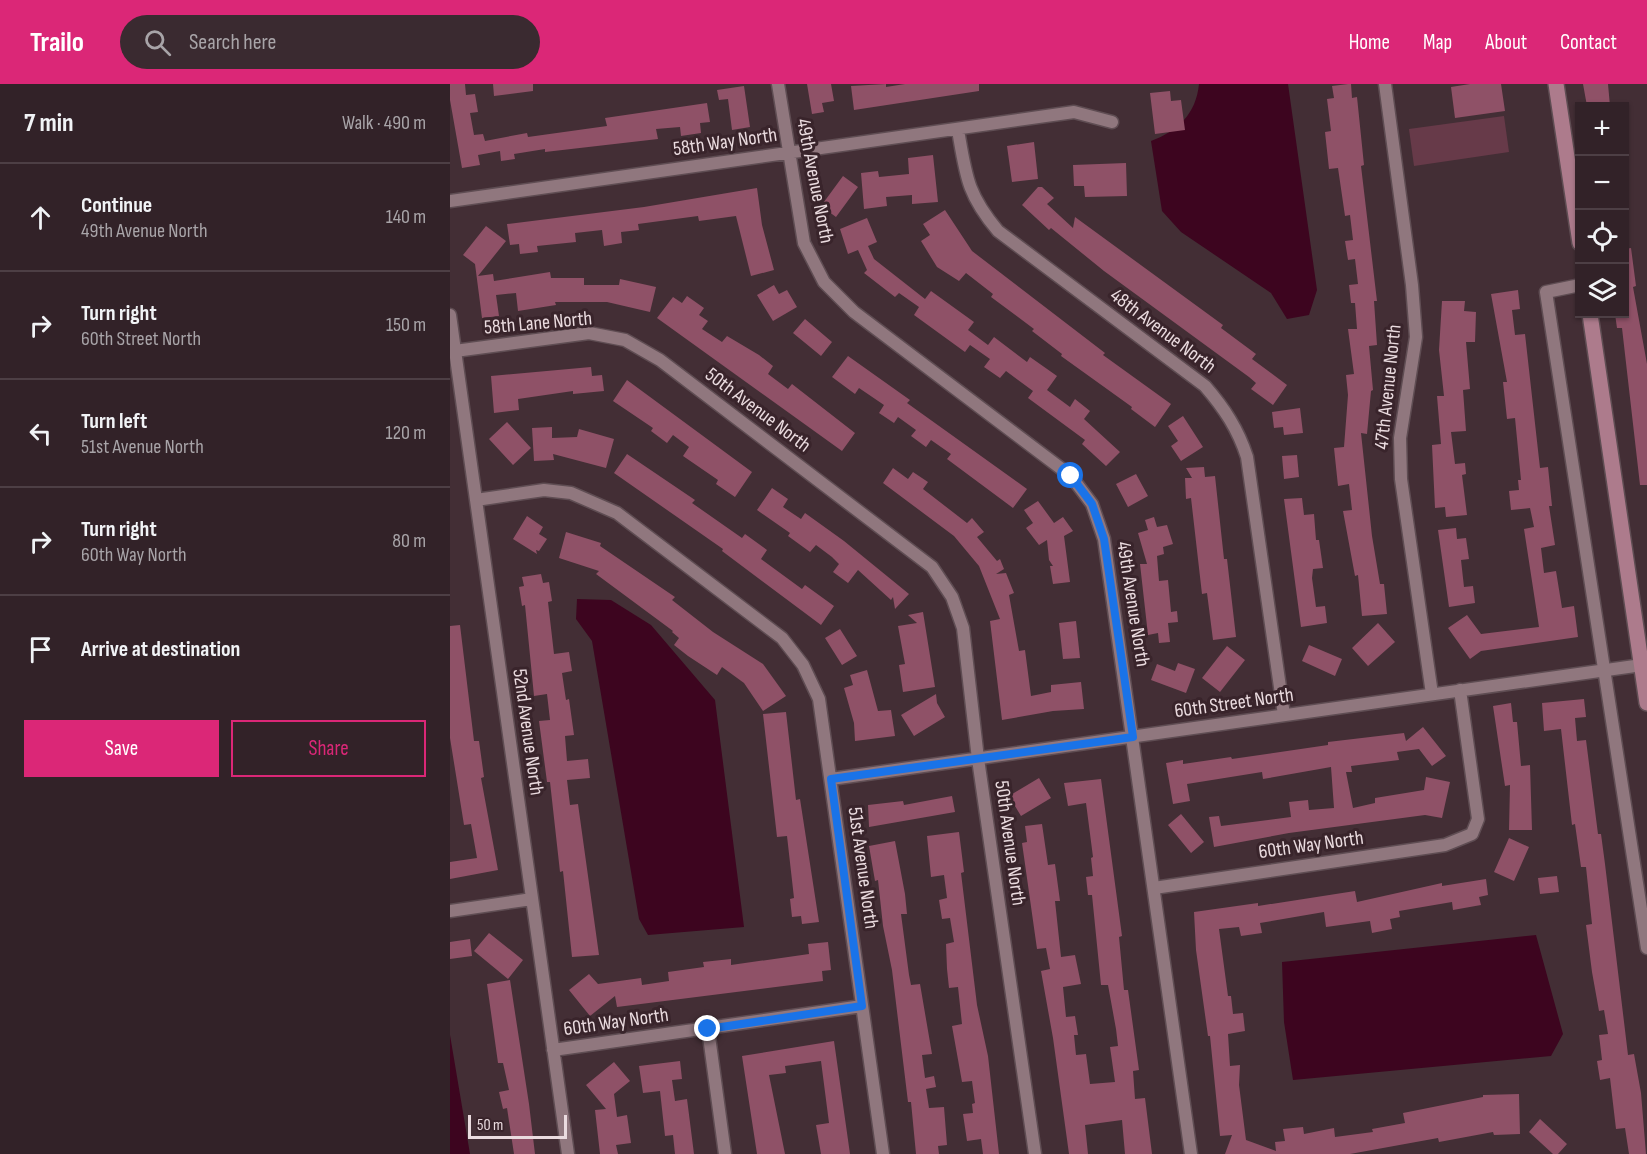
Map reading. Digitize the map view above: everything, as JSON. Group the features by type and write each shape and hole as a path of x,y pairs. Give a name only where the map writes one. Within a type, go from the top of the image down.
{"street":[{"name":"49th Avenue North","path":"778,84 804,243 824,282 854,312 1071,476 1092,504 1104,539 1191,1154"},
{"name":"47th Avenue North","path":"1384,84 1412,285 1416,337 1400,438 1401,479 1432,694"},
{"path":"1556,84 1575,210"},
{"name":"58th Way North","path":"450,201 1074,112 1112,123"},
{"name":"48th Avenue North","path":"958,130 967,181 978,207 998,231 1205,386 1224,409 1241,437 1247,457 1284,715"},
{"path":"1575,286 1546,292 1647,948"},
{"name":"52nd Avenue North","path":"450,315 568,1154"},
{"path":"1591,318 1647,703"},
{"name":"58th Lane North","path":"455,351 590,333 625,340"},
{"name":"50th Avenue North","path":"625,340 660,360 932,567 952,597 963,628 978,759 1035,1154"},
{"name":"51st Avenue North","path":"476,500 544,490 571,494 617,513 782,638 803,665 819,699 883,1154"},
{"name":"60th Street North","path":"831,779 1642,664"},
{"name":"60th Way North","path":"1154,888 1445,845 1472,834 1478,819 1460,690"},
{"path":"450,911 532,899"},
{"name":"60th Way North","path":"553,1050 862,1006"},
{"path":"708,1029 725,1154"}],"shaded area":[{"path":"1199,84 1288,84 1317,290 1309,315 1287,319 1271,293 1181,232 1162,211 1151,141 1169,132 1190,113"},
{"path":"1504,116 1509,152 1414,166 1409,129"},
{"path":"577,599 611,600 651,625 715,700 744,927 648,935 639,919 592,641 576,619"},
{"path":"1536,935 1563,1034 1551,1056 1293,1080 1284,1022 1282,962"},
{"path":"450,1035 470,1154 450,1154"}],"building":[{"path":"450,84 465,84 466,95 475,94 478,112 470,113 474,135 483,134 485,141 527,133 528,137 607,126 605,118 707,103 710,122 700,123 701,133 681,136 680,127 656,129 658,139 545,152 545,149 514,154 515,159 501,161 500,151 478,155 480,165 462,168 450,100"},
{"path":"493,84 533,84 533,91 494,96"},
{"path":"807,84 831,84 834,101 822,103 824,112 812,114"},
{"path":"886,84 886,87 905,84 979,84 979,91 854,110 851,86"},
{"path":"1351,84 1352,98 1357,97 1364,165 1361,166 1377,301 1374,301 1377,345 1369,346 1373,390 1371,391 1367,434 1361,433 1372,536 1380,584 1384,584 1387,614 1362,616 1358,575 1355,576 1343,511 1352,510 1349,484 1338,486 1334,448 1344,447 1348,395 1346,375 1354,374 1348,329 1357,329 1355,303 1351,303 1349,285 1358,284 1355,259 1348,260 1345,241 1353,240 1350,215 1345,216 1338,168 1329,169 1325,132 1331,131 1327,99 1334,98 1332,86"},
{"path":"1470,84 1501,84 1505,111 1455,118 1451,87"},
{"path":"1583,84 1608,84 1610,102 1586,102"},
{"path":"744,86 750,127 732,130 728,99 719,100 717,90"},
{"path":"1170,91 1171,101 1181,100 1185,130 1155,134 1150,93"},
{"path":"1034,142 1038,179 1012,182 1007,146"},
{"path":"933,155 938,202 912,204 912,195 886,197 887,206 864,209 861,173 878,171 879,177 909,174 908,158"},
{"path":"1126,163 1127,196 1085,197 1084,186 1074,186 1073,165"},
{"path":"843,176 858,187 836,217 821,206"},
{"path":"1038,187 1042,187 1054,198 1047,204 1073,228 1075,217 1223,325 1221,328 1256,354 1252,359 1287,385 1273,405 1251,389 1256,383 1249,377 1104,271 1051,228 1049,230 1022,205"},
{"path":"757,188 762,225 774,270 751,276 736,216 699,221 698,216 638,224 639,230 621,232 622,243 604,246 602,230 575,233 576,242 537,246 538,252 520,254 519,244 510,245 507,224 644,207"},
{"path":"945,210 972,251 1105,353 1103,355 1171,404 1155,427 1131,409 1132,407 1061,356 1062,354 1032,331 1034,329 991,297 993,294 966,273 959,281 937,267 921,241 930,235 923,224"},
{"path":"867,218 877,242 868,246 874,259 925,299 931,291 974,322 968,330 988,345 994,337 1027,362 1030,357 1057,376 1047,390 1070,407 1075,399 1090,411 1084,419 1120,452 1106,466 1082,444 1085,440 1028,398 1033,391 1006,371 1000,378 984,367 990,359 970,345 965,352 914,315 919,307 899,293 895,297 864,273 867,270 858,250 848,254 840,229"},
{"path":"486,226 506,241 478,276 493,274 494,281 550,272 551,278 584,278 584,285 619,285 620,279 656,287 650,312 607,302 555,302 556,305 518,311 516,293 496,295 499,316 482,318 475,264 463,255"},
{"path":"1629,248 1631,248 1636,286 1633,287 1647,364 1647,485 1640,485 1622,328 1617,328 1616,318 1629,318"},
{"path":"774,285 779,294 787,290 797,307 773,321 757,295"},
{"path":"1518,290 1520,309 1512,310 1515,335 1525,334 1540,468 1548,467 1552,506 1549,506 1555,545 1541,548 1544,573 1556,571 1562,608 1574,606 1578,637 1481,651 1470,659 1448,628 1467,615 1481,634 1539,627 1524,529 1534,527 1530,508 1511,510 1509,491 1519,490 1518,480 1521,480 1515,418 1507,419 1503,382 1507,382 1491,294"},
{"path":"687,296 704,308 699,315 708,321 702,329 722,342 727,336 759,355 773,366 768,374 788,389 792,384 855,433 842,451 657,318 673,297 682,303"},
{"path":"1442,301 1465,301 1464,311 1476,312 1475,342 1466,342 1470,389 1463,390 1466,431 1451,432 1455,464 1465,463 1466,474 1462,475 1467,515 1446,517 1445,507 1435,508 1432,445 1441,444 1437,396 1444,396 1439,350"},
{"path":"805,319 832,342 821,356 793,333"},
{"path":"848,356 910,400 907,403 1027,489 1013,508 947,459 951,454 931,440 926,447 911,436 916,430 898,417 894,423 879,413 884,405 859,388 855,394 832,377"},
{"path":"591,367 592,376 602,375 604,391 573,394 573,391 518,399 519,410 494,413 491,376"},
{"path":"627,380 752,472 735,497 716,484 718,480 683,456 689,447 673,435 667,443 651,431 653,428 613,401"},
{"path":"1300,408 1303,433 1284,435 1283,427 1274,428 1272,412"},
{"path":"1183,416 1203,447 1181,461 1171,446 1178,441 1168,426"},
{"path":"507,422 531,448 513,465 489,439"},
{"path":"552,427 552,438 577,437 579,429 614,439 606,468 553,454 554,460 534,461 532,428"},
{"path":"627,454 695,500 692,503 742,538 745,534 767,550 761,559 802,589 805,585 834,606 821,625 722,551 723,549 614,473"},
{"path":"1297,455 1299,477 1284,479 1282,456"},
{"path":"1204,467 1205,477 1215,476 1224,559 1227,559 1236,637 1213,640 1207,593 1202,594 1191,498 1186,499 1185,478 1192,478 1186,468"},
{"path":"893,468 908,479 913,472 928,482 923,489 967,523 972,518 984,532 977,537 997,561 1000,559 1004,569 996,574 1006,573 1014,593 1009,595 1019,651 1025,650 1031,696 1051,692 1051,685 1081,682 1084,709 1053,711 1002,720 990,621 1000,619 979,566 954,536 883,483"},
{"path":"1136,474 1148,496 1128,507 1116,484"},
{"path":"772,488 788,499 783,507 801,519 805,513 844,541 909,594 895,609 893,597 891,600 858,570 848,583 833,572 839,564 832,557 816,545 810,552 788,536 790,533 757,510"},
{"path":"1302,498 1304,515 1314,514 1316,540 1319,540 1323,568 1313,569 1312,578 1316,607 1325,606 1327,623 1301,627 1284,499"},
{"path":"1038,501 1054,523 1063,517 1073,531 1064,536 1070,582 1053,584 1050,566 1053,566 1049,560 1047,540 1039,545 1026,528 1033,523 1024,510"},
{"path":"527,516 543,527 539,534 547,539 539,551 536,550 537,554 513,539"},
{"path":"1154,517 1157,527 1167,525 1173,544 1163,547 1164,554 1157,556 1159,581 1168,580 1171,612 1177,611 1178,622 1168,623 1170,642 1159,643 1158,633 1148,635 1140,564 1147,564 1138,533 1148,530 1145,520"},
{"path":"1456,528 1457,539 1466,538 1469,559 1461,560 1464,587 1473,586 1475,603 1449,607 1438,530"},
{"path":"566,532 601,543 600,546 675,597 672,600 713,632 763,664 786,696 763,711 744,683 722,667 717,675 688,656 674,645 679,638 673,631 596,574 599,571 559,558"},
{"path":"541,574 543,583 549,582 552,601 548,602 554,654 569,652 572,671 562,673 566,700 569,699 574,735 565,736 567,761 588,759 590,778 567,780 570,805 578,804 599,955 572,957 563,871 560,872 550,782 547,782 539,721 550,720 547,694 534,696 525,605 522,606 519,587 524,586 522,577"},
{"path":"923,612 935,687 903,692 899,665 905,664 898,626 917,623 908,615"},
{"path":"1076,621 1080,658 1063,659 1059,623"},
{"path":"1378,623 1395,642 1368,666 1352,648"},
{"path":"460,625 474,741 479,741 484,777 481,778 498,870 450,879 450,862 477,858 471,824 464,825 450,738 450,626"},
{"path":"840,629 857,656 842,665 825,638"},
{"path":"1309,645 1342,659 1335,676 1302,661"},
{"path":"1227,646 1245,660 1220,692 1202,678"},
{"path":"1178,663 1195,669 1186,693 1151,680 1157,664 1175,671"},
{"path":"867,670 878,711 891,710 895,736 855,741 854,723 844,688 853,685 850,675"},
{"path":"936,694 937,703 945,717 914,736 901,715"},
{"path":"1584,699 1586,717 1575,718 1577,741 1586,740 1598,834 1601,834 1628,1055 1634,1054 1641,1093 1646,1154 1629,1154 1625,1128 1616,1129 1610,1078 1600,1080 1597,1061 1602,1060 1599,1035 1608,1034 1604,1010 1599,1011 1592,972 1586,925 1592,924 1586,867 1581,867 1575,824 1572,825 1561,729 1544,731 1542,703"},
{"path":"1511,703 1513,722 1517,722 1521,766 1530,765 1532,830 1509,830 1510,785 1505,786 1493,706"},
{"path":"786,712 796,800 800,799 819,922 802,924 801,916 792,917 790,899 794,898 787,836 777,837 763,714"},
{"path":"1423,727 1446,756 1432,766 1419,749 1397,752 1399,760 1351,766 1352,772 1346,772 1353,808 1375,803 1375,798 1424,790 1426,777 1450,782 1442,818 1425,815 1289,833 1214,847 1209,817 1219,816 1221,826 1291,817 1289,802 1308,800 1309,810 1334,808 1331,767 1263,779 1262,772 1187,784 1190,801 1173,804 1166,763 1183,760 1183,764 1231,757 1232,759 1328,745 1328,742 1404,733 1406,741"},
{"path":"1039,778 1051,798 1021,816 1009,796"},
{"path":"1101,779 1122,936 1119,937 1124,990 1128,990 1139,1070 1133,1071 1135,1099 1145,1098 1152,1154 1125,1154 1122,1120 1085,1125 1088,1154 1069,1154 1041,971 1050,969 1046,948 1037,949 1022,843 1027,842 1025,826 1042,824 1048,865 1055,864 1060,901 1055,901 1061,957 1075,955 1081,984 1063,987 1066,1017 1075,1016 1078,1035 1074,1035 1076,1055 1086,1054 1090,1084 1115,1082 1110,1047 1118,1046 1116,1029 1108,985 1101,985 1092,895 1088,895 1086,877 1093,876 1091,858 1093,857 1086,803 1068,806 1064,783"},
{"path":"952,796 955,812 869,827 868,805 903,801 904,805"},
{"path":"1181,814 1204,842 1191,853 1168,825"},
{"path":"959,832 964,872 961,873 977,1005 988,1056 999,1154 983,1154 981,1139 967,1141 963,1114 973,1113 972,1104 975,1103 972,1081 962,1082 952,1026 962,1024 958,987 949,988 947,969 946,944 954,942 950,918 942,919 939,900 947,898 944,875 931,877 927,836"},
{"path":"1509,838 1529,847 1514,881 1494,872"},
{"path":"895,841 905,894 907,914 901,914 909,975 911,985 920,984 932,1054 922,1055 925,1078 934,1076 936,1087 926,1089 929,1108 944,1107 947,1145 938,1146 939,1154 916,1154 892,970 883,926 878,880 875,881 869,846"},
{"path":"1557,876 1559,892 1540,894 1538,878"},
{"path":"1486,879 1488,895 1479,897 1481,905 1453,910 1452,902 1399,911 1400,917 1390,919 1392,929 1372,933 1370,921 1326,927 1324,912 1260,923 1262,933 1241,936 1239,927 1219,929 1228,996 1231,996 1233,1014 1243,1013 1245,1031 1228,1034 1230,1066 1240,1065 1239,1085 1246,1140 1276,1151 1275,1142 1285,1141 1283,1129 1303,1127 1304,1134 1334,1128 1335,1137 1373,1132 1372,1129 1405,1123 1403,1113 1483,1097 1483,1095 1519,1094 1520,1134 1494,1135 1493,1132 1439,1142 1438,1138 1350,1154 1225,1154 1232,1135 1220,1136 1210,1036 1208,1036 1196,950 1194,912 1258,903 1258,906 1355,891 1357,902 1442,883 1442,886"},
{"path":"489,933 523,960 508,979 474,951"},
{"path":"470,939 472,956 450,959 450,942"},
{"path":"828,942 831,970 822,971 823,981 617,1007 615,996 590,1016 569,990 589,974 598,984 641,978 642,985 669,981 668,972 704,967 703,962 731,959 731,965 809,954 808,944"},
{"path":"510,980 535,1154 514,1154 507,1108 503,1109 499,1092 509,1090 503,1063 498,1063 487,984"},
{"path":"834,1041 850,1154 821,1154 816,1125 829,1123 821,1061 785,1066 786,1073 769,1075 785,1154 757,1154 742,1056"},
{"path":"680,1061 682,1079 672,1080 675,1101 687,1099 694,1154 675,1154 673,1135 665,1136 660,1091 643,1093 639,1066"},
{"path":"614,1062 630,1081 614,1094 617,1117 627,1115 631,1143 616,1145 618,1154 600,1154 595,1110 606,1109 586,1085"},
{"path":"1540,1119 1567,1144 1558,1154 1553,1154 1529,1132"}],"route":[{"path":"708,1029 862,1006 831,779 1133,737 1104,539 1092,504 1071,476"}]}
